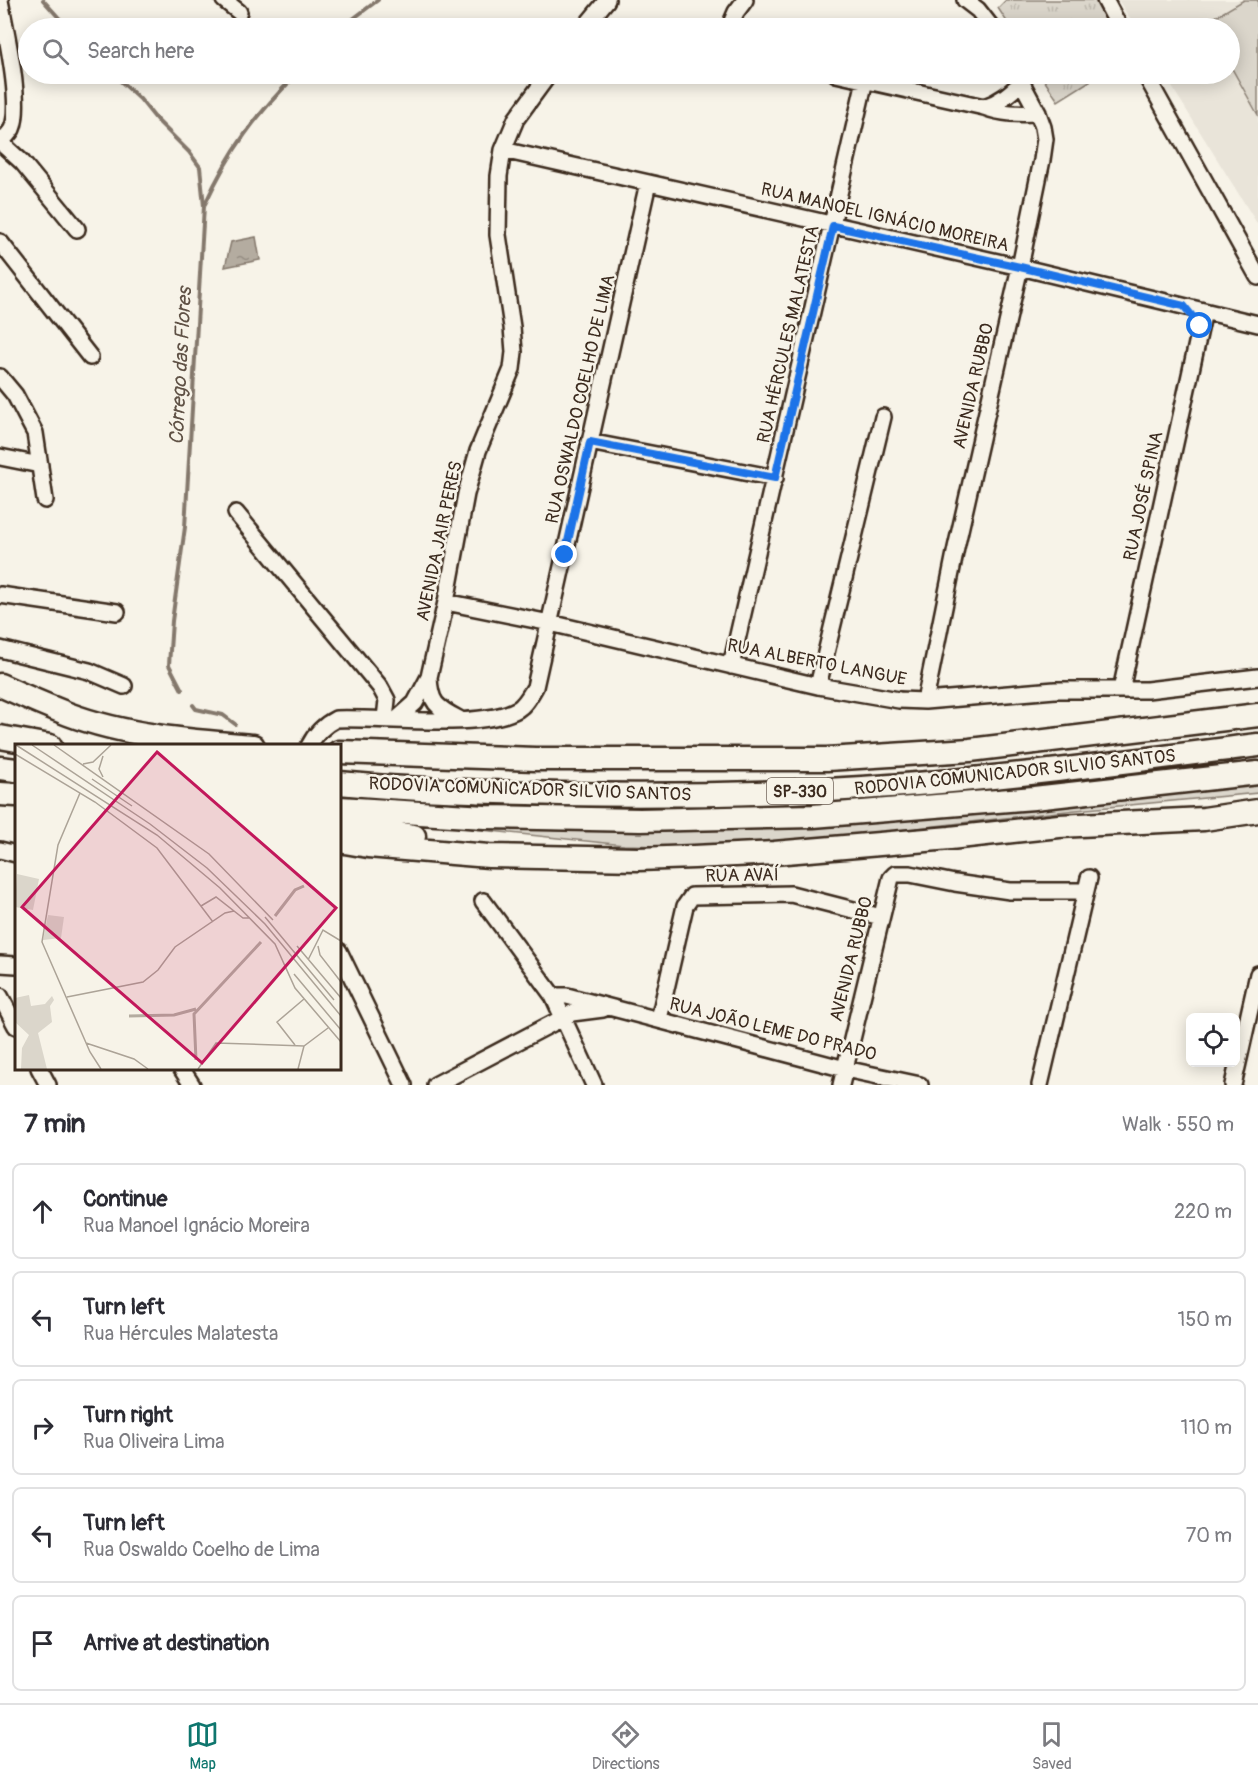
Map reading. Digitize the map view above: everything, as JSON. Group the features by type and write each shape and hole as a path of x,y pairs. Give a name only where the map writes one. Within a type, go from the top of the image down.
{"highway":[{"path":"0,685 69,715 122,730 232,744"},
{"path":"0,697 104,736 161,744"},
{"path":"340,752 535,759 827,759 970,750 1258,715"},
{"path":"0,737 39,744"},
{"name":"RODOVIA COMUNICADOR SILVIO SANTOS","path":"340,783 487,792 641,795 818,791 1036,772 1258,745"},
{"path":"0,768 15,770"},
{"name":"RODOVIA COMUNICADOR SILVIO SANTOS","path":"340,808 485,817 616,819 813,816 1034,798 1258,773"},
{"path":"0,794 15,795"},
{"path":"340,841 368,846 489,856 638,859 774,853 1059,826 1204,819 1258,812"},
{"path":"340,824 482,846 593,851 638,859"}],"street":[{"path":"0,0 14,92 15,117 11,130 0,143 22,162 77,230"},
{"path":"224,0 239,12"},
{"path":"592,18 607,0"},
{"path":"733,18 745,0"},
{"path":"965,0 984,18"},
{"path":"1104,0 1114,18"},
{"name":"AVENIDA JAIR PERES","path":"391,719 416,702 429,676 469,483 478,451 512,369 513,335 497,219 499,176 503,150 516,119 542,84"},
{"name":"RUA HÉRCULES MALATESTA","path":"731,666 864,84"},
{"path":"883,84 995,111 1012,114 1038,113"},
{"path":"984,107 1003,99 1015,84"},
{"name":"AVENIDA RUBBO","path":"925,701 956,548 1020,267 1045,139 1038,113 1023,84"},
{"path":"1151,84 1257,277"},
{"name":"RUA MANOEL IGNÁCIO MOREIRA","path":"503,150 1184,306 1202,318 1258,324"},
{"name":"RUA OSWALDO COELHO DE LIMA","path":"550,623 648,183"},
{"path":"0,242 90,357"},
{"name":"RUA JOSÉ SPINA","path":"1120,690 1202,318"},
{"path":"0,377 15,395 35,433 45,500"},
{"path":"819,686 883,417"},
{"path":"590,442 775,478"},
{"path":"0,457 40,465"},
{"path":"236,513 380,687 387,700 391,719"},
{"path":"0,595 117,612"},
{"name":"RUA ALBERTO LANGUE","path":"446,602 550,623 819,686 898,700 925,701 1055,690 1147,690 1258,677"},
{"path":"310,744 327,724 336,719 461,720 501,715 518,709 526,702 535,687 550,623"},
{"path":"0,649 89,671 124,686"},
{"name":"AVENIDA JAIR PERES","path":"429,676 430,693 434,702 444,711 461,720"},
{"path":"0,850 15,854"},
{"name":"AVENIDA RUBBO","path":"841,1085 891,878 900,873 1010,891 1087,884 1040,1085"},
{"name":"RUA AVAÍ","path":"659,1019 686,906 693,896 791,894 881,917"},
{"path":"483,901 553,996 594,1085"},
{"path":"340,953 404,1085"},
{"path":"0,964 15,965"},
{"path":"1233,1085 1258,974"},
{"path":"0,996 15,1024"},
{"name":"RUA JOÃO LEME DO PRADO","path":"553,996 567,996 845,1069 920,1085"},
{"name":"RUA JOÃO LEME DO PRADO","path":"435,1085 572,1013 616,1008"},
{"path":"40,1070 48,1085"}],"shaded area":[{"path":"1118,0 1258,0 1258,225 1170,84 1240,84 1240,18 1130,18"}],"green space":[{"path":"1006,0 1096,0 1106,18 1004,18 998,8"},
{"path":"1244,0 1258,0 1258,115 1240,83 1240,18 1213,18"},
{"path":"1047,84 1085,84 1058,101"},
{"path":"1258,777 1258,793 1076,810 820,839 737,844 624,845 433,825 444,821 530,826"}],"water":[{"path":"256,237 260,260 225,267 231,242"}],"waterway":[{"name":"Córrego das Flores","path":"43,0 59,18"},
{"path":"354,18 378,0"},
{"name":"Córrego das Flores","path":"124,84 189,152 200,167 204,206 185,527 172,621 169,665 182,690"},
{"path":"205,204 234,150 268,104 287,84"},
{"name":"Córrego das Flores","path":"193,705 196,709 223,715 235,724"}],"route":[{"path":"565,555 590,442 775,478 833,226 1184,306 1200,326"}]}
